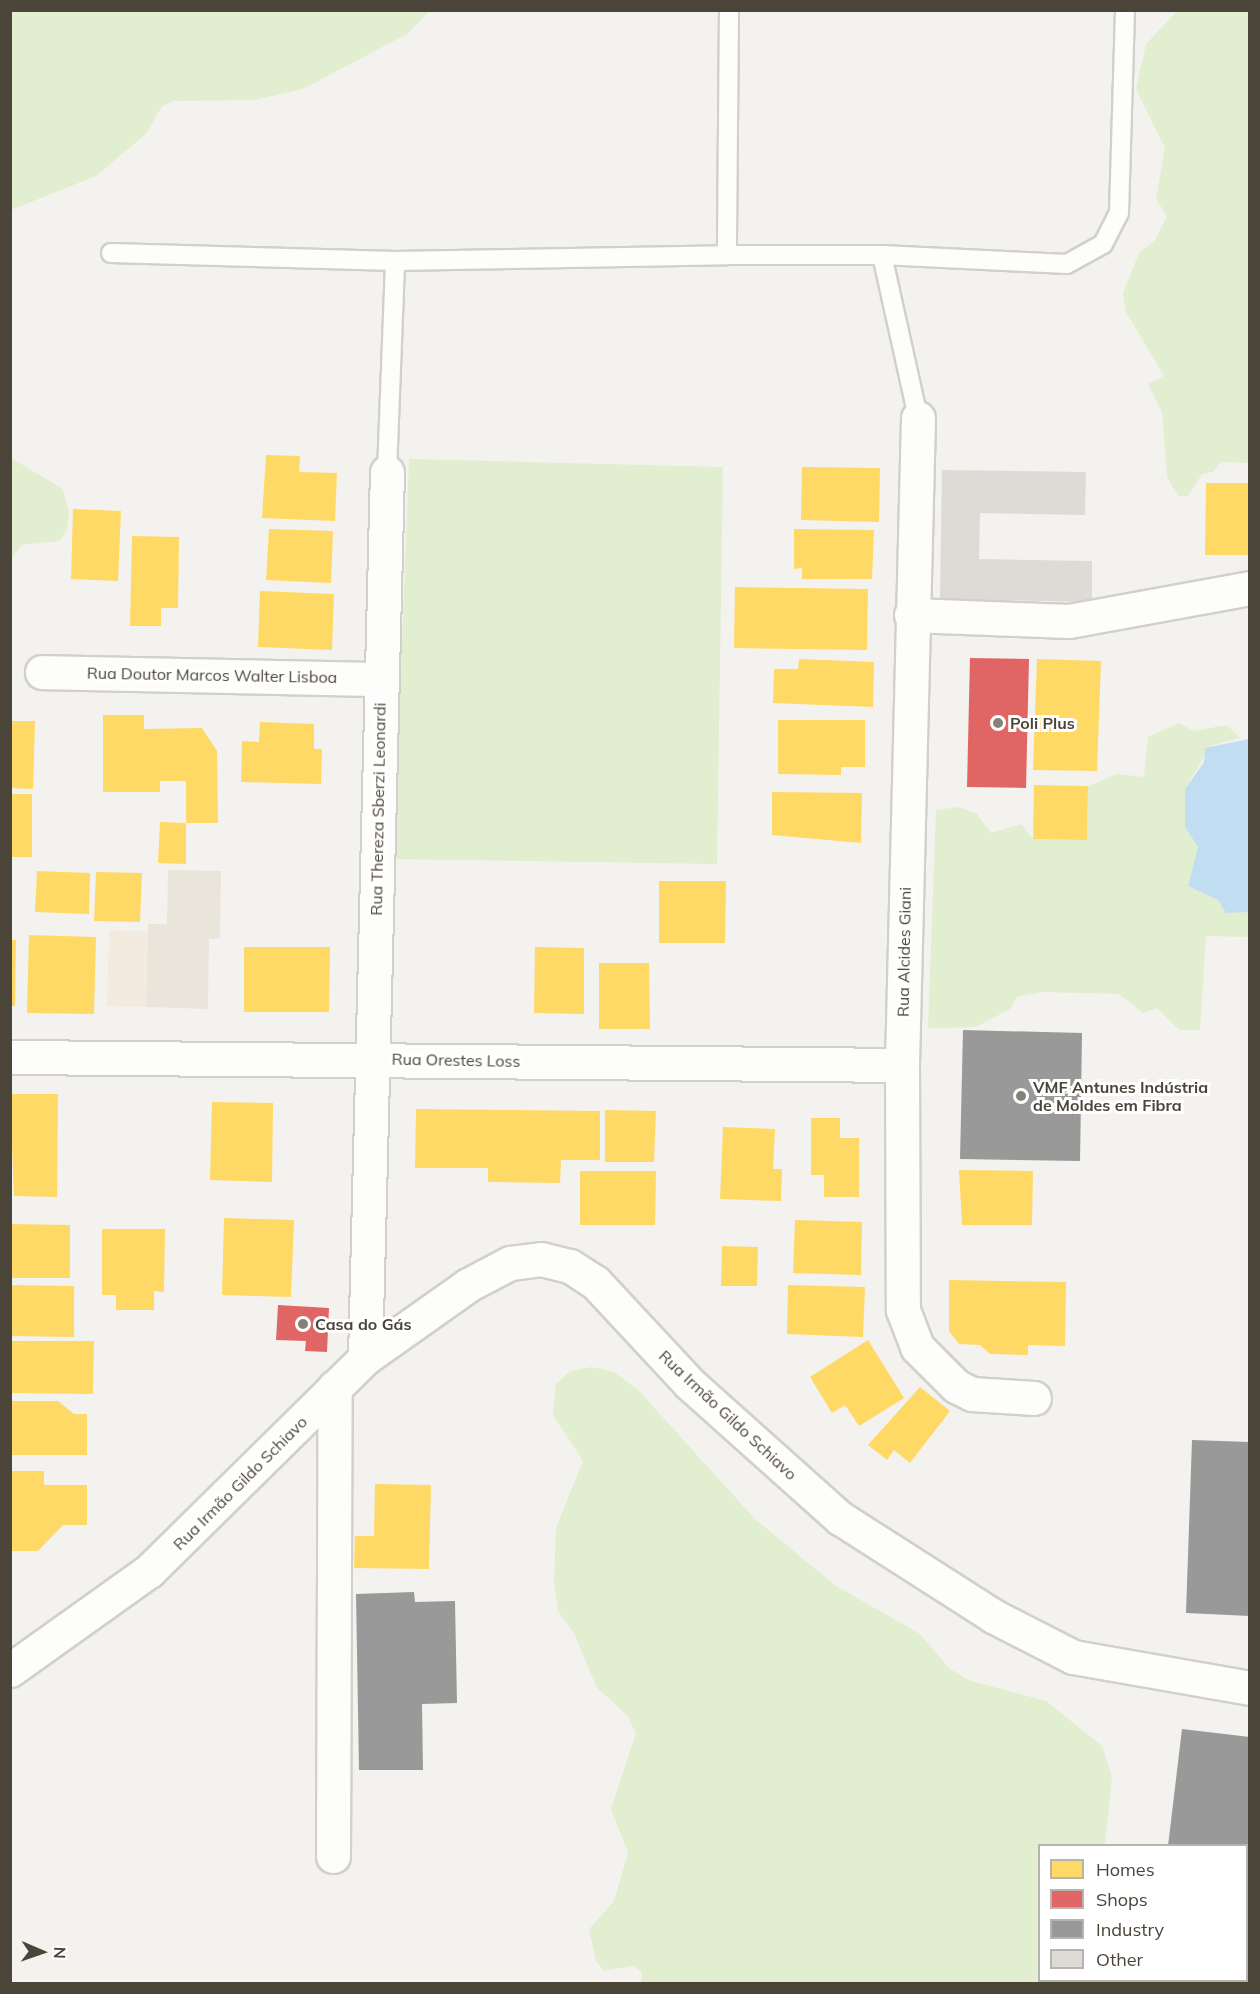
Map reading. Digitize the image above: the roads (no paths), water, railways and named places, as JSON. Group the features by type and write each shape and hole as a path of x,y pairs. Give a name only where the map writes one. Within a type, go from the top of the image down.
{"street":[{"name":"Rua Alcides Giani","path":"918,418 911,615 902,1065 907,1330 928,1362 956,1386 972,1394 1034,1398"},
{"name":"Rua Thereza Sberzi Leonardi","path":"365,1358 387,471"},
{"path":"911,615 1069,621 1250,588"},
{"name":"Rua Doutor Marcos Walter Lisboa","path":"42,672 381,679"},
{"name":"Rua Orestes Loss","path":"10,1057 902,1065"},
{"name":"Rua Irmão Gildo Schiavo","path":"10,1670 149,1571 365,1358 468,1285 510,1263 541,1259 570,1266 595,1282 690,1384 840,1518 993,1616 1074,1657 1250,1688"},
{"path":"333,1856 335,1387"}],"lane":[{"path":"727,255 729,10"},
{"path":"111,253 395,261 727,255 882,255 1067,264 1103,243 1119,213 1125,10"},
{"path":"882,255 918,418"},
{"name":"Rua Thereza Sberzi Leonardi","path":"387,471 395,261"}],"water":[{"path":"1249,739 1249,912 1226,913 1218,900 1188,886 1198,847 1185,827 1185,789 1204,762 1205,748"}],"place":[{"name":"Poli Plus","path":"998,723"},
{"name":"VMF Antunes Indústria de Moldes em Fibra","path":"1021,1096"},
{"name":"Casa do Gás","path":"303,1324"}]}
